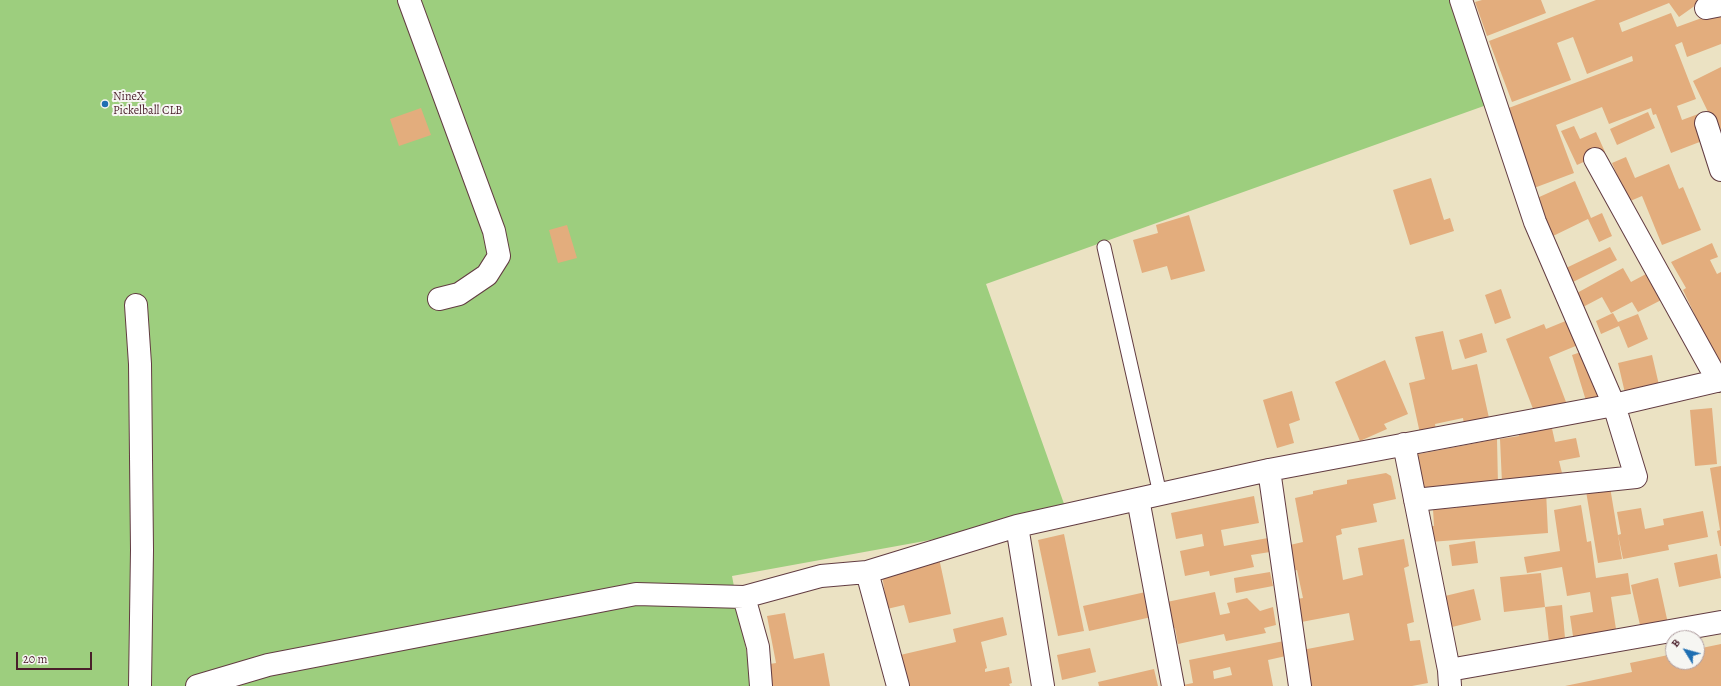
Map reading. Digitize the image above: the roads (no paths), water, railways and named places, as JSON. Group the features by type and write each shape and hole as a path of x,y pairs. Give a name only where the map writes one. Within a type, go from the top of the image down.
{"street":[{"path":"410,0 494,231 499,256 487,275 459,294 439,299"},
{"path":"1415,500 1636,478 1614,405 1535,222 1461,0"},
{"path":"1706,124 1721,170"},
{"path":"197,686 268,666 636,594 744,597 820,576 867,572 1017,526 1160,494 1269,470 1614,405 1720,381 1595,159"},
{"path":"136,305 140,364 142,542 140,686"},
{"path":"1404,444 1450,678 1721,622"},
{"path":"1269,470 1300,686"},
{"path":"1138,499 1173,686"},
{"path":"1017,526 1043,686"},
{"path":"867,572 898,686"},
{"path":"744,597 758,648 761,686"}],"lane":[{"path":"1104,247 1160,494"}],"place":[{"name":"NineX Pickelball CLB","path":"105,104"}]}
